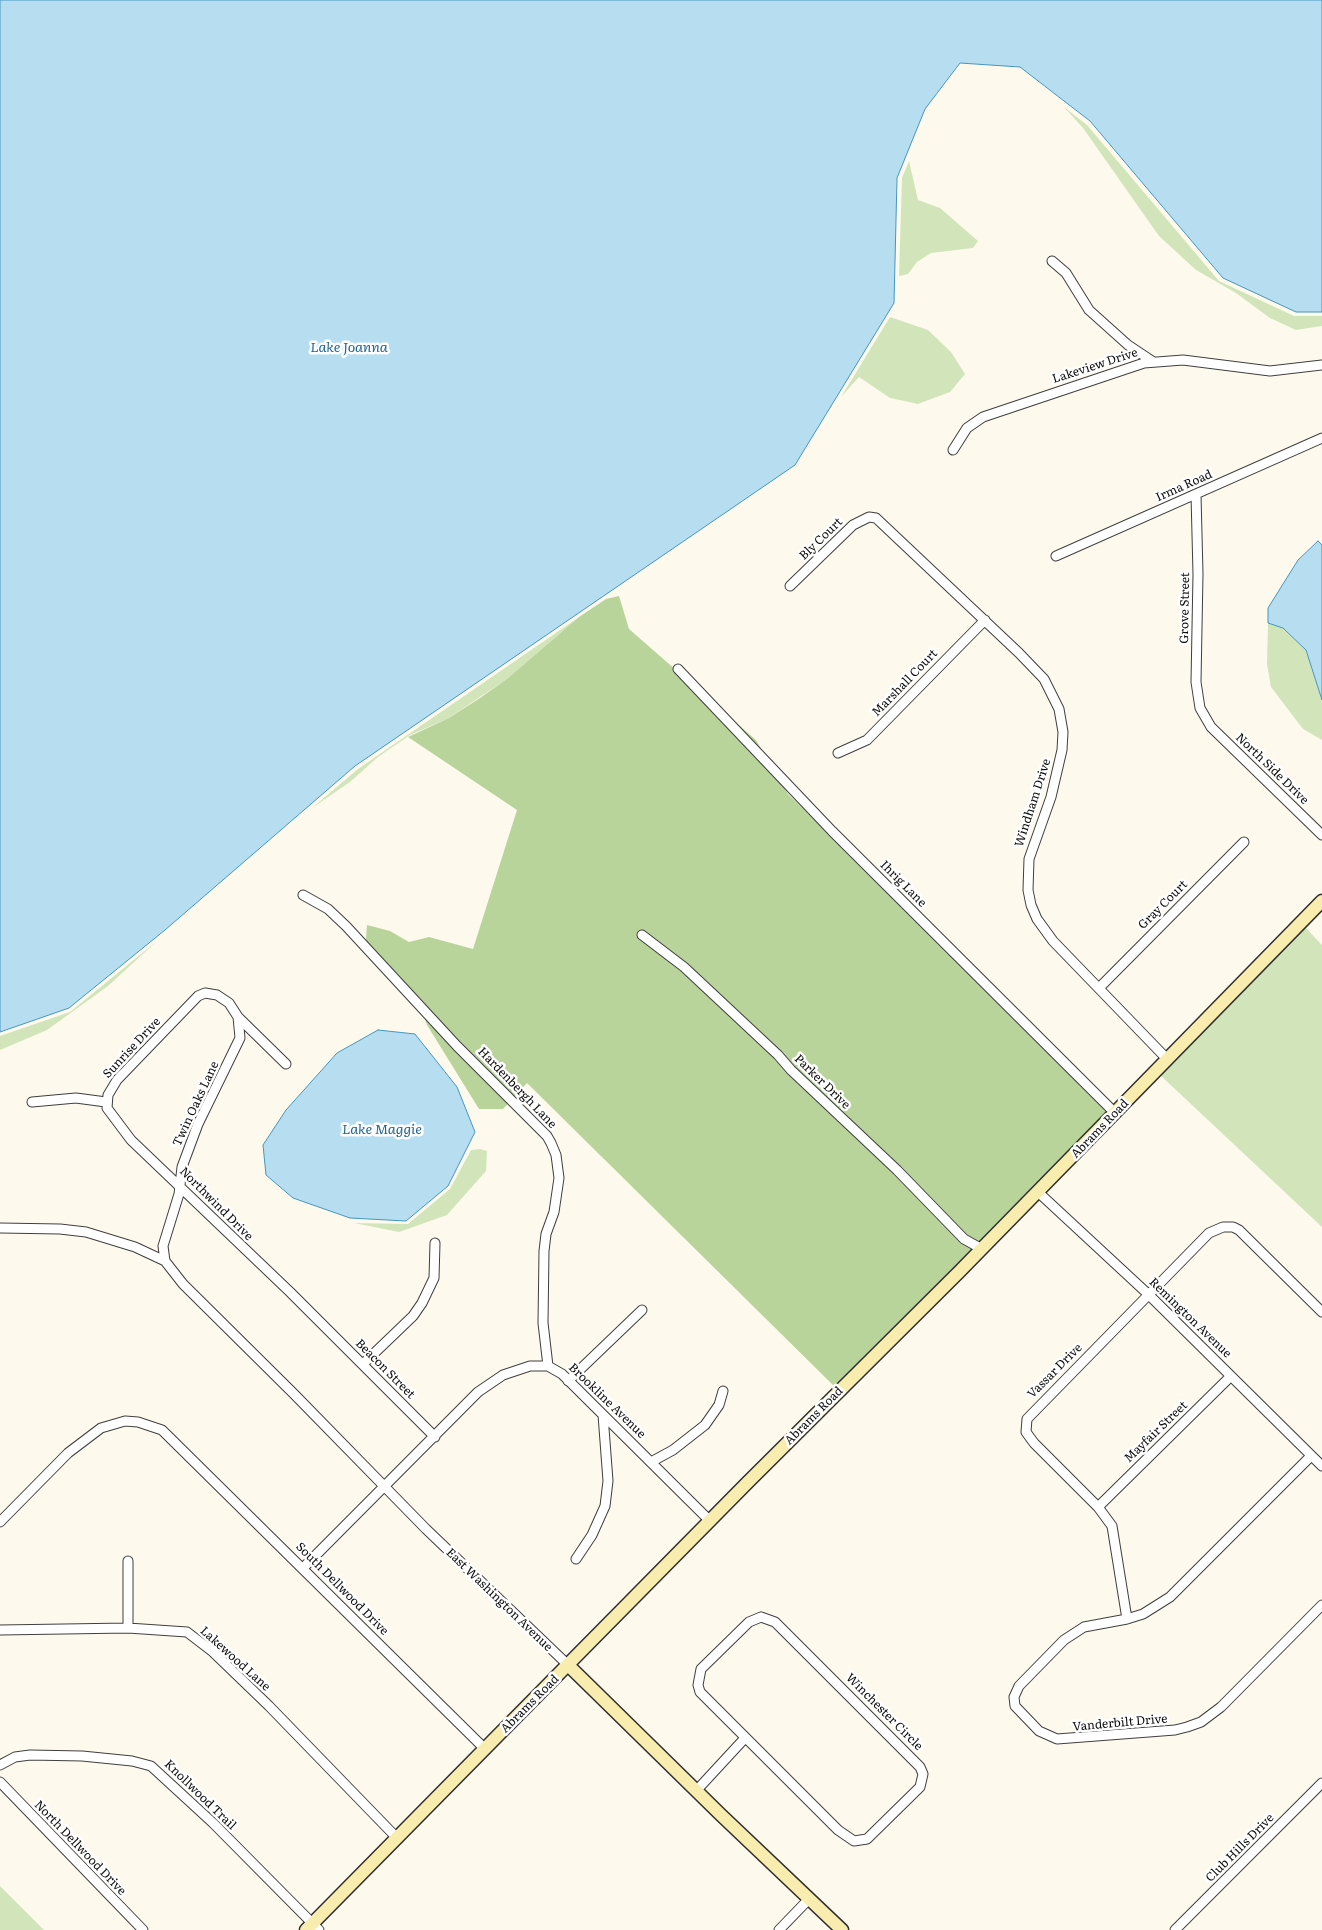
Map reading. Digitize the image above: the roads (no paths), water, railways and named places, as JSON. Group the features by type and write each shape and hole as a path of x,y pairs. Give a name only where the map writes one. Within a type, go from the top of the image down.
{"street":[{"path":"1052,261 1066,273 1089,310 1128,345 1152,362"},
{"name":"Lakeview Drive","path":"953,450 967,428 983,417 1152,362 1183,360 1270,370 1322,364"},
{"name":"Irma Road","path":"1056,556 1322,438"},
{"name":"Grove Street","path":"1196,495 1198,574 1196,682 1200,708 1206,720"},
{"name":"Bly Court","path":"790,586 854,525 869,517 874,517"},
{"name":"Windham Drive","path":"874,517 883,522 1044,680 1059,709 1063,732 1062,750 1050,797 1029,860 1028,890 1031,905 1043,929 1168,1060"},
{"name":"Marshall Court","path":"838,753 867,740 985,620"},
{"name":"Ihrig Lane","path":"678,669 839,838 1115,1114"},
{"name":"North Side Drive","path":"1206,720 1322,834"},
{"name":"Gray Court","path":"1100,987 1244,842"},
{"name":"Hardenbergh Lane","path":"302,895 328,909 352,932 552,1143 556,1155 559,1178 554,1212 546,1234 544,1251 543,1323 548,1366"},
{"name":"Abrams Road","path":"312,1928 484,1748 982,1249 1322,901"},
{"name":"Parker Drive","path":"642,935 684,968 720,1001 897,1170 964,1239 982,1249"},
{"name":"Sunrise Drive","path":"106,1102 110,1090 117,1080 198,996 210,993 217,995 229,1003 238,1017"},
{"path":"238,1017 286,1064"},
{"name":"Twin Oaks Lane","path":"165,1261 163,1246 180,1185 182,1167 188,1149 240,1038 238,1017"},
{"path":"32,1102 76,1098 106,1102"},
{"name":"Northwind Drive","path":"106,1102 108,1111 126,1135 317,1319"},
{"name":"Remington Avenue","path":"1038,1192 1149,1295 1322,1466"},
{"name":"Vassar Drive","path":"1127,1619 1115,1534 1098,1507 1034,1443 1025,1426 1031,1413 1210,1233 1223,1227 1230,1226 1239,1230 1322,1312"},
{"path":"0,1228 30,1227 86,1232 135,1247 165,1261"},
{"path":"363,1364 413,1316 422,1303 434,1278 436,1243"},
{"name":"East Washington Avenue","path":"165,1261 183,1284 479,1582 568,1665 696,1791 842,1930"},
{"path":"568,1381 642,1310"},
{"name":"Beacon Street","path":"317,1319 435,1437"},
{"name":"Brookline Avenue","path":"303,1568 435,1437 464,1405 493,1380 518,1369 548,1366 555,1370 710,1521"},
{"name":"Mayfair Street","path":"1098,1507 1231,1376"},
{"path":"650,1462 673,1450 705,1425 719,1406 722,1391"},
{"path":"576,1559 592,1535 605,1506 608,1481 603,1415"},
{"name":"South Dellwood Drive","path":"0,1522 68,1453 101,1428 125,1421 152,1426 162,1430 183,1448 484,1748"},
{"name":"Vanderbilt Drive","path":"1311,1456 1170,1597 1150,1610 1127,1619 1096,1624 1074,1633 1019,1686 1014,1697 1015,1706 1039,1731 1057,1739 1066,1740 1174,1730 1201,1722 1221,1707 1322,1605"},
{"path":"128,1561 128,1628"},
{"name":"Winchester Circle","path":"761,1617 775,1622 913,1758 920,1767 923,1780 914,1794 874,1834 861,1841 854,1841 838,1830 745,1738 703,1696 698,1685 699,1675 709,1660 749,1622 761,1617"},
{"name":"Lakewood Lane","path":"0,1630 128,1628 180,1631 195,1638 269,1706 397,1838"},
{"path":"696,1791 745,1738"},
{"name":"Knollwood Trail","path":"0,1765 15,1757 30,1755 132,1760 151,1766 213,1823 312,1928"},
{"name":"North Dellwood Drive","path":"0,1782 144,1930"},
{"name":"Club Hills Drive","path":"1175,1930 1322,1783"},
{"path":"779,1930 809,1899"}],"water":[{"name":"Lake Joanna","path":"0,0 1322,0 1322,312 1296,312 1223,278 1090,121 1020,67 960,63 925,109 897,178 894,303 795,465 355,766 165,930 69,1008 0,1032"},
{"path":"1318,541 1322,545 1322,700 1306,650 1283,628 1268,623 1268,608 1298,560"},
{"name":"Lake Maggie","path":"378,1030 415,1034 457,1087 475,1132 448,1186 406,1221 350,1218 293,1198 266,1175 263,1145 286,1110 337,1053"}]}
